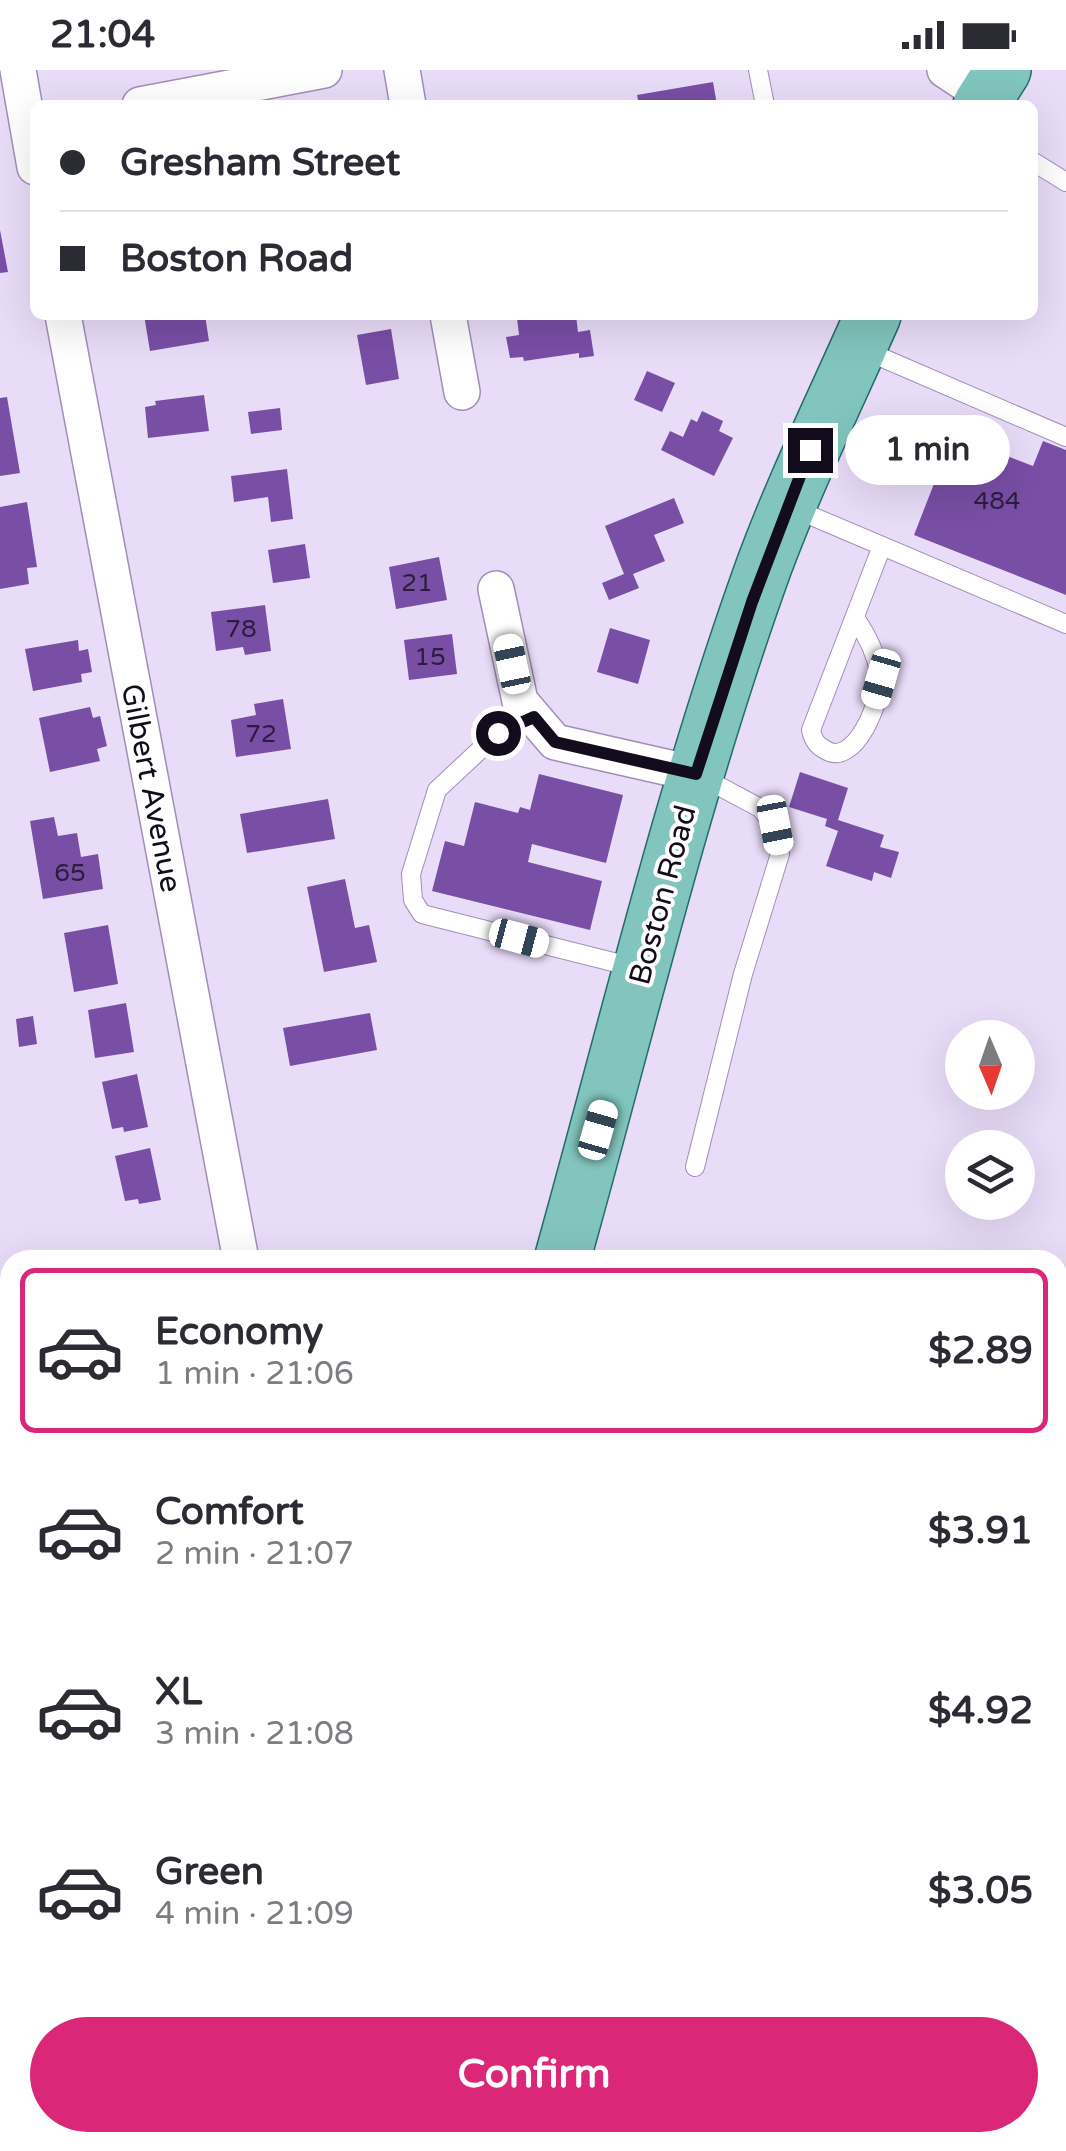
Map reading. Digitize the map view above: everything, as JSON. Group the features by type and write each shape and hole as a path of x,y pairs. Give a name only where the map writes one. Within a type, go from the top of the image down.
{"main road":[{"name":"Boston Road","path":"565,1250 696,774 752,602 787,506 866,331"}],"street":[{"path":"18,70 21,128 30,153"},
{"path":"166,100 324,70"},
{"path":"402,70 407,100"},
{"name":"Gilbert Avenue","path":"64,320 239,1250"},
{"path":"449,320 462,392"},
{"path":"496,589 520,701 555,742 696,774"}],"lane":[{"path":"758,70 764,100"},
{"path":"1038,166 1066,182"},
{"path":"866,331 1066,436"},
{"path":"787,506 1066,624"},
{"path":"855,618 869,638 881,679 870,716 856,744 832,754 821,748 812,730 882,546"},
{"path":"534,717 498,733 436,790 412,874 413,900 422,914 643,969"},
{"path":"695,1167 743,974 780,854 775,825 760,808 696,774"}],"building":[{"path":"713,82 716,100 638,100 637,95"},
{"path":"0,230 8,272 0,273"},
{"path":"145,320 206,320 209,341 150,351"},
{"path":"517,320 577,320 578,332 590,330 594,356 579,358 579,353 524,361 523,357 510,358 506,337 519,335"},
{"path":"391,329 399,379 366,385 357,335"},
{"path":"647,371 675,383 662,412 634,400"},
{"path":"204,395 209,431 148,438 145,407 156,405 155,401"},
{"path":"7,397 20,473 0,476 0,398"},
{"path":"280,408 282,430 251,434 248,412"},
{"path":"702,411 723,421 719,431 733,438 714,476 661,450 670,431 683,437 691,419 697,422"},
{"path":"953,435 1033,466 1043,441 1066,450 1066,595 914,535"},
{"path":"287,469 293,519 271,522 268,497 234,502 231,476"},
{"path":"674,498 684,523 654,535 665,561 633,574 639,588 609,600 602,583 624,574 605,526"},
{"path":"27,502 37,567 27,568 29,584 0,589 0,507"},
{"path":"305,544 310,578 273,583 268,550"},
{"path":"439,557 447,600 396,609 389,567"},
{"path":"265,605 271,651 245,655 243,647 216,651 211,612"},
{"path":"610,628 650,640 638,684 597,672"},
{"path":"452,634 457,674 409,680 404,640"},
{"path":"78,640 79,651 88,649 92,672 81,674 82,682 33,691 25,649"},
{"path":"283,699 291,749 236,757 231,720 256,715 254,704"},
{"path":"90,707 93,718 100,716 107,746 97,749 100,761 50,772 39,718"},
{"path":"800,772 848,788 838,820 884,835 880,847 899,852 891,878 874,872 872,881 826,866 838,831 825,826 827,819 789,807"},
{"path":"539,774 623,795 606,863 532,844 528,862 602,881 590,930 432,891 445,841 464,846 475,802 518,813 520,807 530,810"},
{"path":"328,799 335,839 247,853 240,814"},
{"path":"54,817 58,836 77,833 81,857 98,854 103,889 43,899 30,821"},
{"path":"345,879 355,928 369,925 377,962 324,972 307,887"},
{"path":"108,925 118,984 74,992 64,933"},
{"path":"126,1003 134,1052 95,1058 88,1010"},
{"path":"370,1013 377,1050 290,1066 283,1028"},
{"path":"33,1016 37,1044 19,1047 16,1019"},
{"path":"137,1074 148,1127 124,1132 123,1127 112,1129 102,1082"},
{"path":"150,1148 161,1200 139,1204 138,1199 125,1201 115,1156"}],"route":[{"path":"498,733 534,717 555,742 696,774 752,602 810,450"}]}
